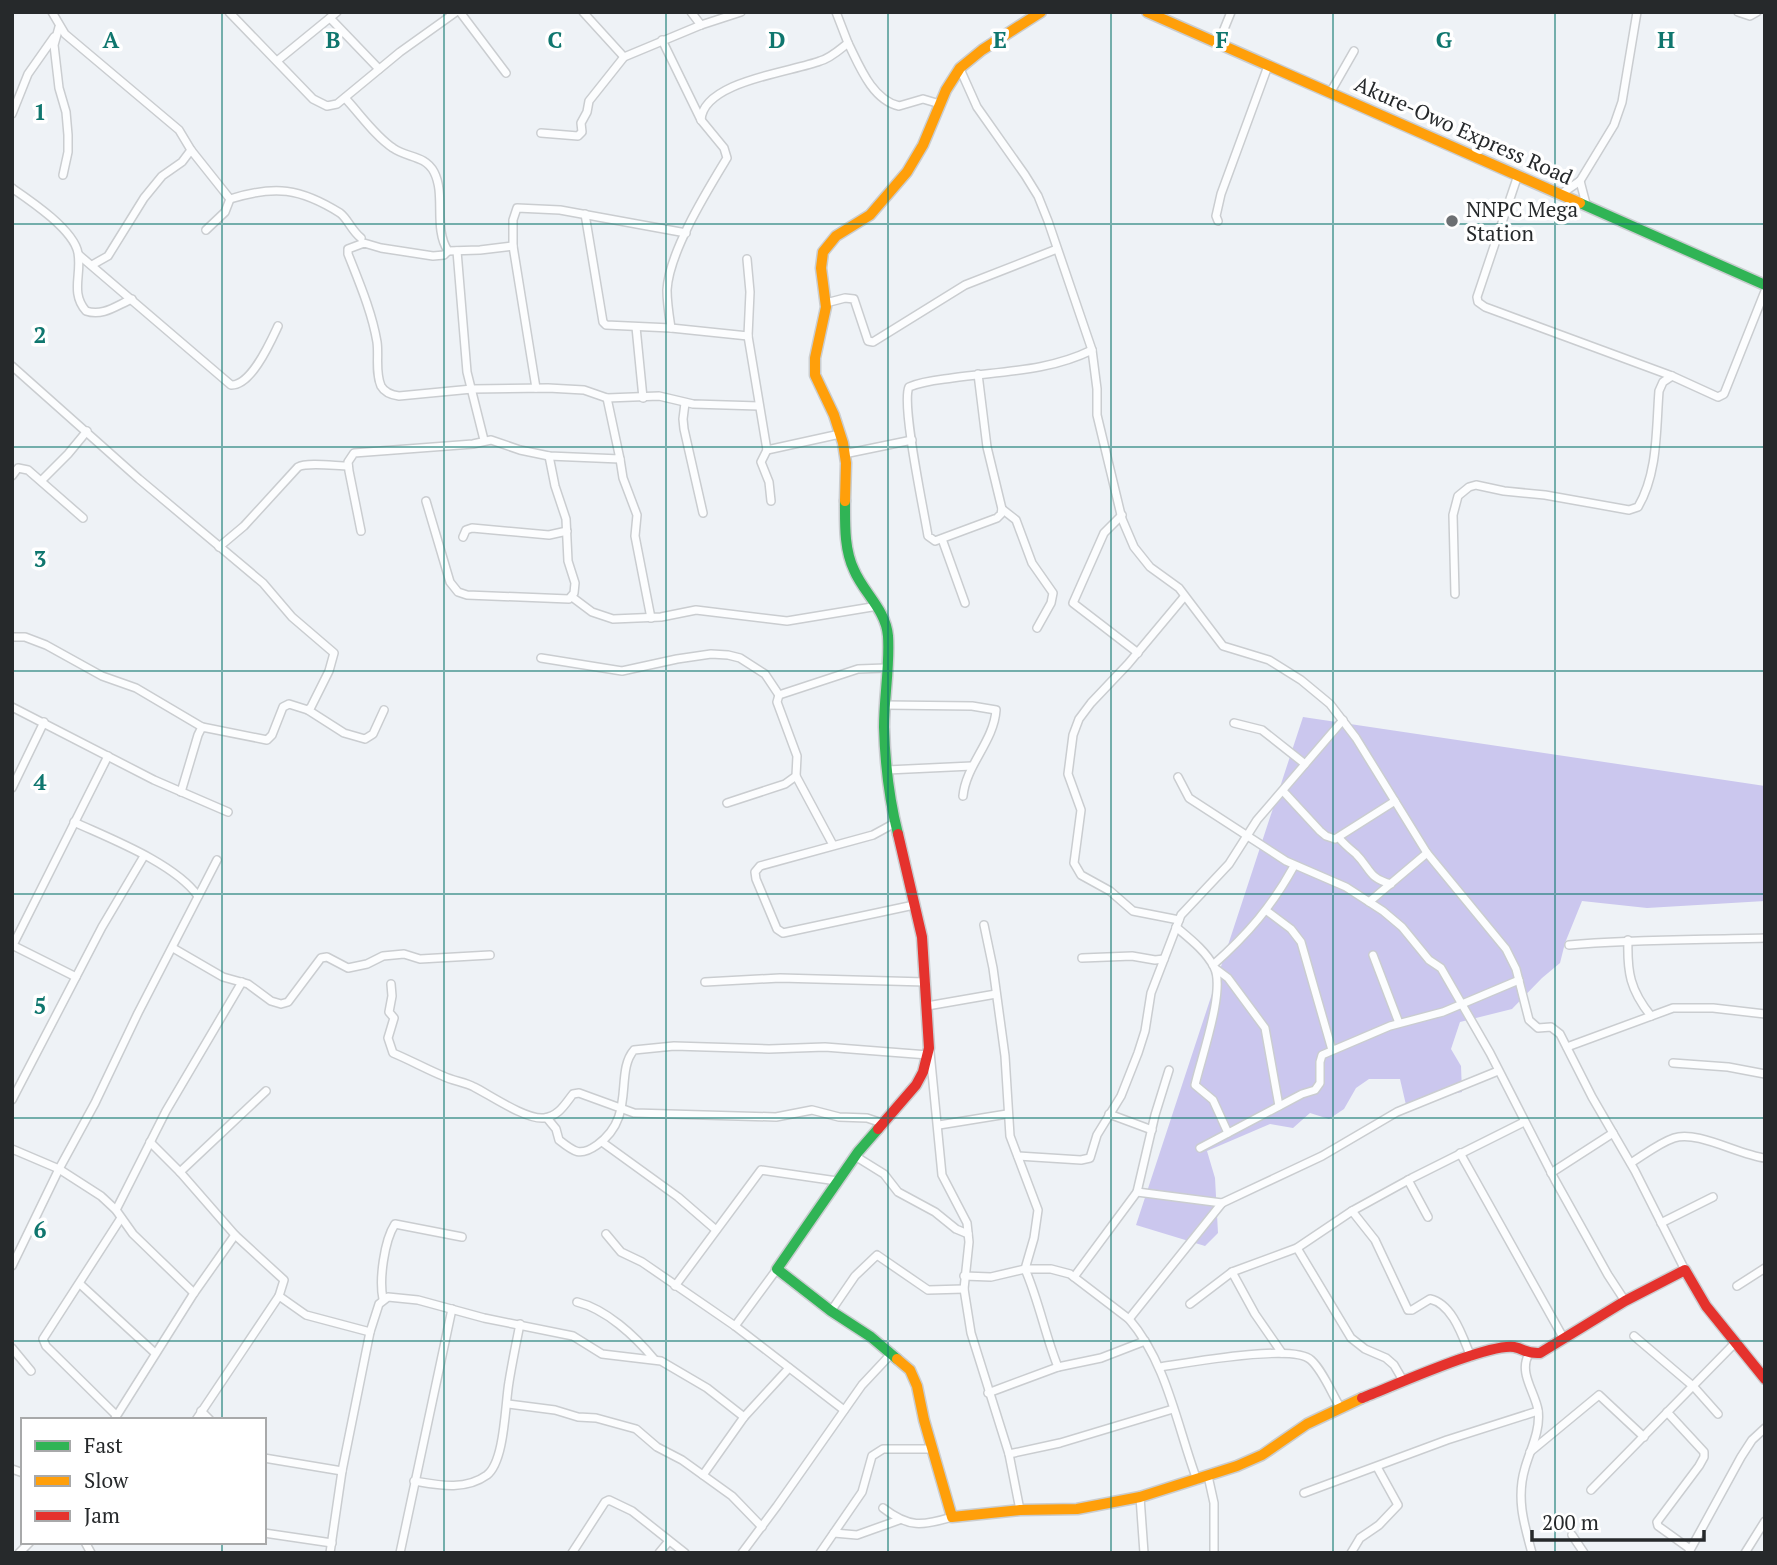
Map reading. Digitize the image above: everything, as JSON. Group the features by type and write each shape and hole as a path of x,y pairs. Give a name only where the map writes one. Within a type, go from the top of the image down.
{"main road":[{"path":"1041,12 980,52 960,69 940,104 913,164 869,216 827,244 821,265 826,303 815,377 840,434 844,454 846,545 856,576 878,606 886,623 888,635 884,705 887,770 895,823 922,937 928,1051 916,1086 855,1156 777,1269 892,1353 914,1376 932,1449 953,1517 1020,1510 1077,1509 1140,1497 1202,1478 1262,1455 1307,1424 1340,1407 1471,1357 1514,1347 1529,1354 1540,1353 1625,1301 1685,1269 1706,1306 1765,1379"},
{"name":"Akure-Owo Express Road","path":"1147,12 1765,285"}],"street":[{"path":"52,12 59,27 82,49 179,130 191,150 230,199"},
{"path":"229,12 304,92 319,104 332,106 345,98 379,69 458,12 506,73"},
{"path":"583,12 624,57"},
{"path":"691,12 701,25"},
{"path":"541,133 579,136 589,102 624,57 662,40 741,12"},
{"path":"836,12 866,77 884,99 899,106 923,99 940,104"},
{"path":"1218,44 1231,12"},
{"path":"1560,194 1580,181 1614,125 1622,102 1637,12"},
{"path":"1738,12 1750,16 1757,12"},
{"path":"277,61 333,15 379,69"},
{"path":"12,114 29,74 59,27"},
{"path":"54,37 59,88 68,122 68,152 63,175"},
{"path":"662,40 701,120 724,148 727,158 703,197 686,233 667,288 671,328"},
{"path":"701,120 702,112 713,100 735,86 760,76 824,60 848,43"},
{"path":"1329,93 1354,51"},
{"path":"1218,221 1221,194 1268,66"},
{"path":"960,69 977,107 1038,197 1057,248 1092,350 1097,415 1126,532 1140,557 1157,573 1174,583 1223,646 1269,660 1319,693 1343,720 1427,853 1513,960 1529,1020 1538,1028 1555,1028 1560,1034 1631,1163 1685,1269"},
{"path":"345,98 392,148 429,164 437,180 442,233 447,251"},
{"path":"92,265 108,256 144,198 191,150"},
{"path":"1518,176 1476,297 1485,307 1672,376 1718,397 1724,394 1765,292"},
{"path":"1580,181 1586,204"},
{"path":"12,188 65,231 74,243 79,255 76,287 86,311 102,312 132,299"},
{"path":"230,199 267,190 294,192 339,213 346,219 350,230 361,238"},
{"path":"206,230 225,212 230,199"},
{"path":"536,388 513,246 513,220 517,208 585,214 686,233"},
{"path":"585,214 603,322 609,326 671,328 748,336"},
{"path":"513,246 447,251 443,255 433,256 364,243 348,249 377,342 379,378 384,390 399,396 472,389 584,390 607,398 667,397 685,403 759,406"},
{"path":"826,303 845,298 854,299 868,341 873,342 965,285 1057,248"},
{"path":"457,251 467,372 484,440"},
{"path":"79,255 231,385 246,379 261,359 278,326"},
{"path":"747,259 750,292 748,336 767,450 761,462 769,482 771,501"},
{"path":"636,327 643,398"},
{"path":"978,374 987,447 1001,514 997,518 935,541 929,536 912,440 906,393 909,387 978,374 1041,368 1077,358 1092,350"},
{"path":"12,366 263,583 292,617 334,653 329,671 308,710"},
{"path":"1455,594 1453,515 1458,496 1469,487 1476,485 1629,510 1638,507 1655,455 1659,391 1663,382 1672,376"},
{"path":"607,398 623,478 636,514 635,536 651,618"},
{"path":"685,403 684,429 703,513"},
{"path":"42,480 87,431"},
{"path":"767,450 840,434"},
{"path":"361,531 348,466 351,457 358,451 463,445 484,440 549,456 620,459"},
{"path":"844,454 912,440"},
{"path":"426,501 450,582 458,592 467,595 562,600 572,597 576,589 568,561 567,531 549,456"},
{"path":"219,547 244,526 298,467 308,463 327,467 348,466"},
{"path":"12,476 18,468 22,468 42,480 83,517"},
{"path":"1002,509 1016,520 1032,563 1053,593 1051,603 1037,628"},
{"path":"1122,515 1104,533 1073,603 1138,653"},
{"path":"463,537 466,530 472,528 549,535 567,531"},
{"path":"942,539 965,603"},
{"path":"572,597 592,612 606,618 651,618 696,610 787,621 878,606"},
{"path":"1184,597 1138,653 1091,703 1076,727 1068,774 1080,810 1074,863 1082,875 1110,891 1127,909 1178,923 1214,967 1228,978 1265,1028 1279,1106"},
{"path":"12,636 25,637 46,645 102,676 136,688 202,727 265,741 272,736 283,707 289,704 308,710 344,733 365,739 373,734 384,710"},
{"path":"541,658 622,671 677,659 711,654 728,655 765,674 779,695 777,702 797,756 796,776 834,845"},
{"path":"779,695 858,669 886,668"},
{"path":"884,705 972,706 996,710 986,742 964,786 963,796"},
{"path":"12,707 181,792 228,812"},
{"path":"1018,1156 1087,1159 1091,1155 1097,1135 1121,1096 1138,1053 1145,1031 1151,993 1185,909 1229,864 1246,834 1343,720"},
{"path":"13,786 44,722"},
{"path":"1234,723 1262,730 1305,764"},
{"path":"181,792 202,727"},
{"path":"76,977 13,945 108,756"},
{"path":"887,770 972,766"},
{"path":"727,803 785,784 796,776"},
{"path":"1178,777 1189,798 1294,866 1339,883 1395,920 1426,957 1441,968 1551,1173 1608,1276 1625,1301"},
{"path":"1283,791 1326,836 1335,839 1395,801"},
{"path":"74,822 144,856 189,883 198,896"},
{"path":"895,823 873,835 756,869 756,879 780,933 792,933 915,905"},
{"path":"1339,838 1356,854 1375,879 1391,884"},
{"path":"1368,902 1427,853"},
{"path":"12,1100 119,897 144,856"},
{"path":"12,1266 217,860"},
{"path":"1214,967 1267,911 1294,866"},
{"path":"1267,911 1291,929 1301,942 1332,1050"},
{"path":"984,925 1008,1088 1010,1136 1038,1210 1036,1231 1025,1269 1036,1294 1058,1367"},
{"path":"1569,945 1675,938 1699,941 1765,938"},
{"path":"1628,940 1630,979 1651,1016"},
{"path":"173,948 223,977 254,987 271,1001 281,1004 288,1002 321,958 327,957 348,968 367,964 377,958 404,954 420,959 490,955"},
{"path":"1373,955 1399,1023"},
{"path":"1082,958 1132,956 1164,960"},
{"path":"1214,967 1219,992 1195,1085 1213,1100 1228,1133"},
{"path":"705,982 780,978 926,982"},
{"path":"1199,1148 1319,1087 1322,1055 1399,1023 1429,1017 1519,981"},
{"path":"116,1210 150,1142 242,982"},
{"path":"391,984 392,996 388,1012 394,1018 388,1038 393,1053 445,1077 475,1087 537,1117 547,1118 561,1110 575,1093 634,1114 776,1117 812,1110 839,1117 867,1118 882,1124"},
{"path":"927,1006 996,994"},
{"path":"1567,1048 1673,1008 1765,1014"},
{"path":"547,1118 556,1129 559,1140 579,1153 584,1153 602,1142 622,1110 627,1067 634,1050 674,1046 928,1051 943,1175 965,1215 968,1234 964,1289 971,1333 1009,1454 1020,1510"},
{"path":"1673,1063 1728,1067 1765,1074"},
{"path":"1073,1277 1137,1192 1169,1070"},
{"path":"1129,1319 1222,1203 1322,1156 1397,1112 1498,1070"},
{"path":"180,1172 266,1091"},
{"path":"939,1125 1007,1114"},
{"path":"1109,1114 1152,1130"},
{"path":"1190,1304 1232,1272 1297,1248 1408,1180 1524,1122"},
{"path":"1551,1173 1613,1133"},
{"path":"1631,1163 1667,1140 1682,1136 1696,1137 1741,1153 1765,1158"},
{"path":"150,1142 235,1235 284,1278 279,1296 197,1418"},
{"path":"602,1142 678,1197 716,1230"},
{"path":"12,1149 59,1169 101,1196 116,1210 133,1234 194,1293"},
{"path":"1460,1153 1564,1339"},
{"path":"855,1156 884,1174 898,1192 936,1212 968,1234"},
{"path":"675,1286 761,1170 837,1181"},
{"path":"1408,1180 1428,1217"},
{"path":"1137,1192 1222,1203"},
{"path":"1661,1223 1713,1197"},
{"path":"1352,1212 1375,1240 1408,1310 1430,1299 1437,1301 1448,1311 1471,1357"},
{"path":"121,1219 43,1336 43,1342 115,1418 194,1293 235,1235"},
{"path":"330,1553 342,1471 370,1332 376,1309 383,1299 380,1284 391,1232 395,1224 462,1237"},
{"path":"606,1234 621,1252 642,1262 735,1325 844,1410"},
{"path":"1297,1248 1351,1338 1364,1349 1386,1357 1404,1382"},
{"path":"831,1311 855,1276 877,1255 928,1290 964,1289"},
{"path":"1737,1286 1765,1268"},
{"path":"735,1325 777,1269"},
{"path":"964,1276 991,1277 1025,1269 1062,1270 1129,1319 1160,1367 1173,1409 1214,1503 1214,1553"},
{"path":"1232,1272 1255,1314 1282,1353"},
{"path":"80,1284 155,1353"},
{"path":"279,1296 314,1319 370,1332"},
{"path":"383,1299 397,1297 418,1300 580,1338 602,1354 654,1359"},
{"path":"577,1302 594,1308 632,1336 654,1359 708,1388 744,1417"},
{"path":"400,1553 452,1309"},
{"path":"414,1481 453,1486 487,1475 495,1461 508,1404 508,1384 520,1324"},
{"path":"1634,1336 1694,1387 1718,1414"},
{"path":"988,1393 1058,1367 1101,1358 1145,1341"},
{"path":"1591,1490 1734,1343"},
{"path":"12,1348 31,1371"},
{"path":"742,1553 872,1372 892,1353"},
{"path":"1160,1367 1245,1355 1282,1353 1305,1356 1313,1361 1340,1407"},
{"path":"1529,1354 1524,1370 1538,1411 1524,1469 1520,1502 1532,1553"},
{"path":"703,1475 744,1417 789,1368"},
{"path":"1530,1452 1599,1395 1644,1437"},
{"path":"508,1404 555,1410 630,1426 741,1504 762,1527"},
{"path":"1009,1454 1060,1443 1173,1409"},
{"path":"201,1411 208,1418"},
{"path":"1304,1493 1447,1440 1538,1411"},
{"path":"1667,1412 1704,1452 1699,1466 1657,1519 1664,1531 1689,1551 1741,1457 1752,1440 1765,1428"},
{"path":"820,1553 862,1492 870,1461 876,1452 883,1449 932,1449"},
{"path":"266,1458 342,1471"},
{"path":"1351,1553 1360,1538 1389,1516 1398,1505 1377,1467"},
{"path":"1140,1497 1144,1553"},
{"path":"572,1553 605,1502 609,1500 625,1506 685,1553"},
{"path":"883,1508 899,1520 911,1524 953,1517"},
{"path":"834,1533 857,1535 899,1520"},
{"path":"1745,1553 1765,1521"},
{"path":"266,1533 332,1543"},
{"path":"1572,1535 1584,1553"},
{"path":"659,1553 669,1541"}],"shaded area":[{"path":"1303,717 1765,786 1765,901 1647,908 1582,901 1560,963 1512,1009 1460,1022 1451,1049 1461,1066 1462,1092 1434,1098 1423,1105 1406,1105 1400,1079 1369,1079 1356,1088 1344,1109 1329,1119 1310,1113 1293,1128 1270,1124 1207,1151 1215,1178 1218,1233 1205,1246 1136,1225"}],"traffic: fast":[{"path":"1580,203 1765,285"},
{"path":"845,501 848,554 858,578 879,609 888,636 884,716 886,767 898,834"},
{"path":"878,1129 858,1152 777,1269 897,1359"}],"traffic: slow":[{"path":"845,501 846,463 843,443 834,415 815,375 815,358 826,307 821,268 823,252 836,236 870,215 907,172 923,145 946,90 960,68 982,50 1041,12"},
{"path":"1147,12 1580,203"},
{"path":"897,1359 910,1370 917,1386 952,1517 1020,1510 1077,1509 1140,1497 1237,1466 1262,1455 1307,1424 1362,1398"}],"traffic: jam":[{"path":"878,1129 916,1085 923,1072 929,1048 922,937 898,834"},
{"path":"1362,1398 1483,1352 1514,1347 1540,1353 1625,1301 1685,1270 1706,1306 1765,1379"}],"place":[{"name":"NNPC Mega Station","path":"1452,221"}]}
